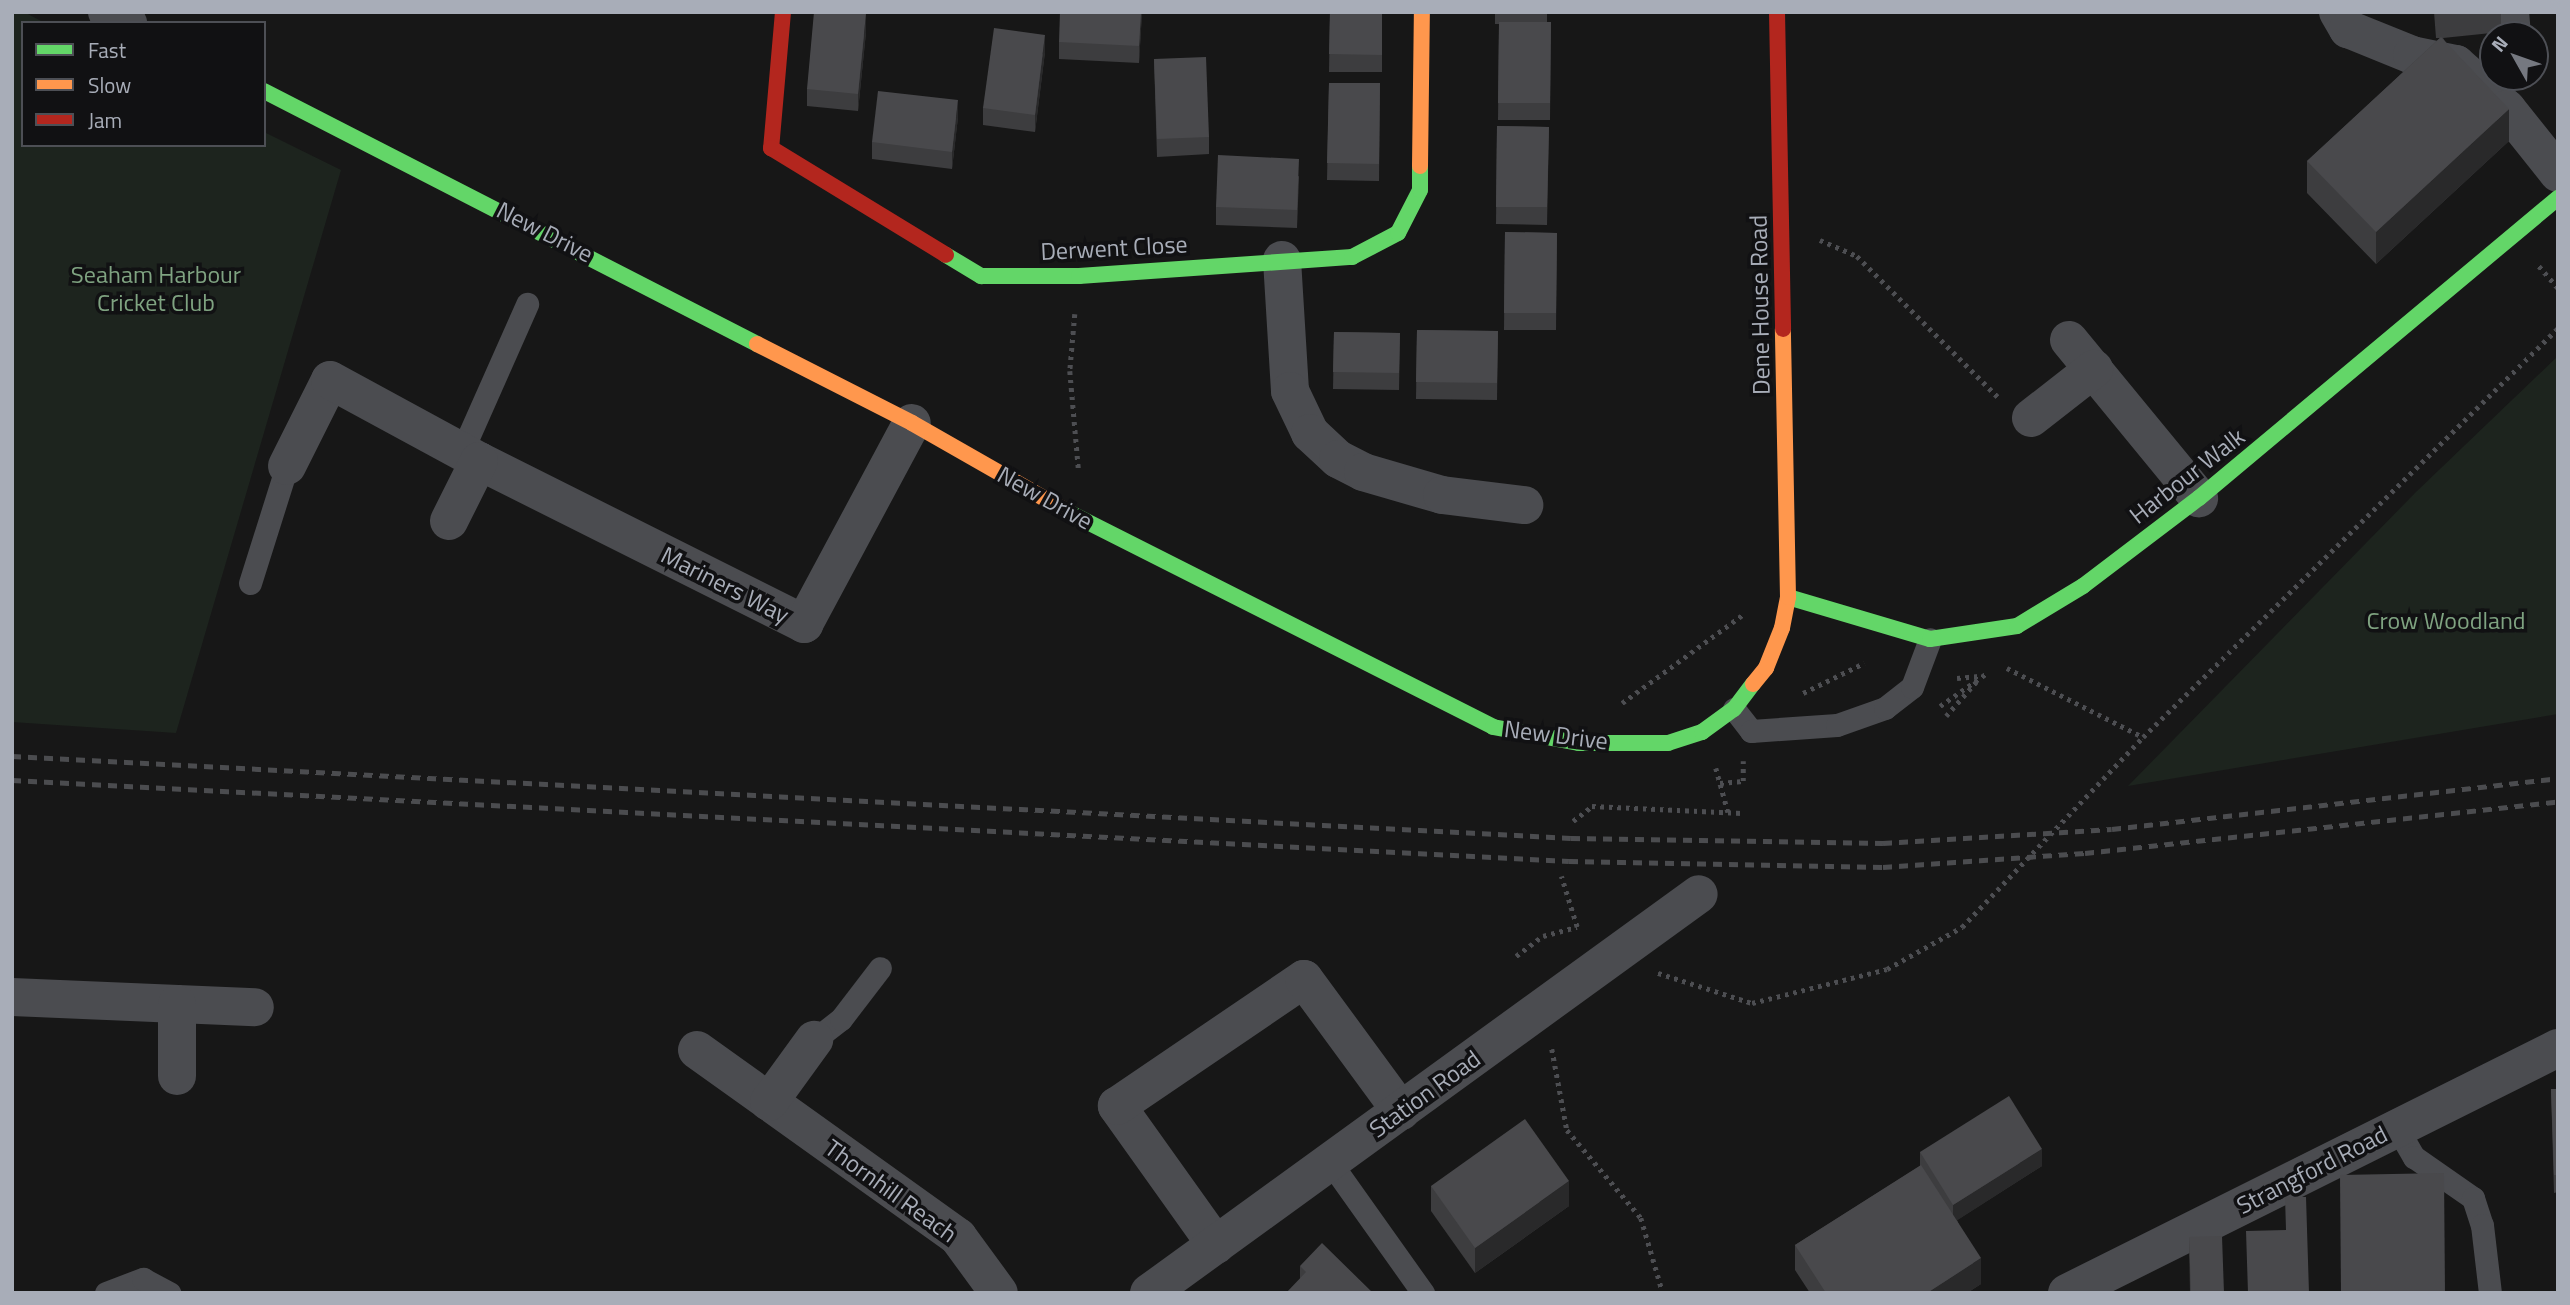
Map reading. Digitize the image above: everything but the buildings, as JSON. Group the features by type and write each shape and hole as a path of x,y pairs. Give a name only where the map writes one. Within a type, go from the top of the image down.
{"street":[{"path":"107,12 124,21"},
{"name":"Derwent Close","path":"783,12 771,148 981,276 1079,276 1352,257 1398,233 1420,190 1422,12"},
{"name":"Dene House Road","path":"1777,12 1788,597"},
{"path":"2338,12 2348,29 2412,55 2456,64 2509,93 2558,173"},
{"name":"New Drive","path":"266,92 912,423 1080,519 1493,727 1595,743 1668,743 1702,732 1734,709 1766,668 1782,628 1788,597"},
{"name":"Harbour Walk","path":"1788,597 1930,639 2017,626 2083,586 2199,498 2558,198"},
{"path":"1282,260 1290,391 1310,433 1338,459 1363,472 1442,495 1524,505"},
{"path":"2069,340 2199,498"},
{"path":"2031,418 2094,369"},
{"name":"Mariners Way","path":"287,466 330,380 471,456 804,624 912,423"},
{"path":"449,521 471,456"},
{"name":"Station Road","path":"1149,1293 1699,894"},
{"path":"1216,1245 1116,1106 1304,979 1401,1111"},
{"path":"12,997 255,1007"},
{"path":"177,1004 177,1076"},
{"path":"769,1102 814,1040"},
{"name":"Strangford Road","path":"2067,1293 2112,1283 2397,1128 2558,1048"},
{"name":"Thornhill Reach","path":"697,1050 958,1237 999,1293"}],"lane":[{"path":"471,456 527,304"},
{"path":"250,583 287,466"},
{"path":"1734,709 1751,730 1838,725 1885,708 1912,687 1930,639"},
{"path":"814,1040 841,1018 880,968"},
{"path":"2397,1128 2414,1157 2473,1198 2482,1225 2490,1293"},
{"path":"1330,1162 1423,1293"},
{"path":"106,1293 130,1280 144,1279 169,1293"}],"path":[{"path":"1782,241 1813,236 1857,256 2013,412 2031,418"},
{"path":"1079,276 1070,371 1080,519"},
{"path":"1623,950 1645,969 1752,1003 1886,969 1962,927 2143,737 2558,328"},
{"path":"1595,743 1597,722 1754,606"},
{"path":"1800,695 1868,660"},
{"path":"2000,665 2143,737"},
{"path":"1946,716 1982,676"},
{"path":"1715,763 1728,812"},
{"path":"1573,821 1592,806 1742,813"},
{"path":"1516,956 1543,936 1577,927 1561,876"},
{"path":"1533,1016 1551,1040 1567,1130 1641,1217 1663,1293"}],"green space":[{"name":"Seaham Harbour Cricket Club","path":"12,12 24,12 41,21 21,21 21,147 266,147 266,133 341,170 176,733 12,722"},
{"name":"Crow Woodland","path":"2558,356 2558,714 2128,786 2416,492"}],"railway":[{"path":"12,756 1571,838 1883,843 2112,829 2558,778"},
{"path":"12,780 1569,861 1883,867 2085,853 2558,802"}],"traffic: fast":[{"path":"266,92 757,344"},
{"path":"946,255 981,276 1079,276 1352,257 1398,233 1420,190 1420,166"},
{"path":"1788,597 1930,639 2017,626 2083,586 2199,498 2558,198"},
{"path":"1068,512 1493,727 1579,743 1668,743 1702,732 1734,709 1753,684"}],"traffic: slow":[{"path":"1420,166 1422,12"},
{"path":"1753,684 1766,668 1782,628 1788,597 1783,329"},
{"path":"757,344 912,423 1068,512"}],"traffic: jam":[{"path":"783,12 771,148 946,255"},
{"path":"1777,12 1783,329"}]}
